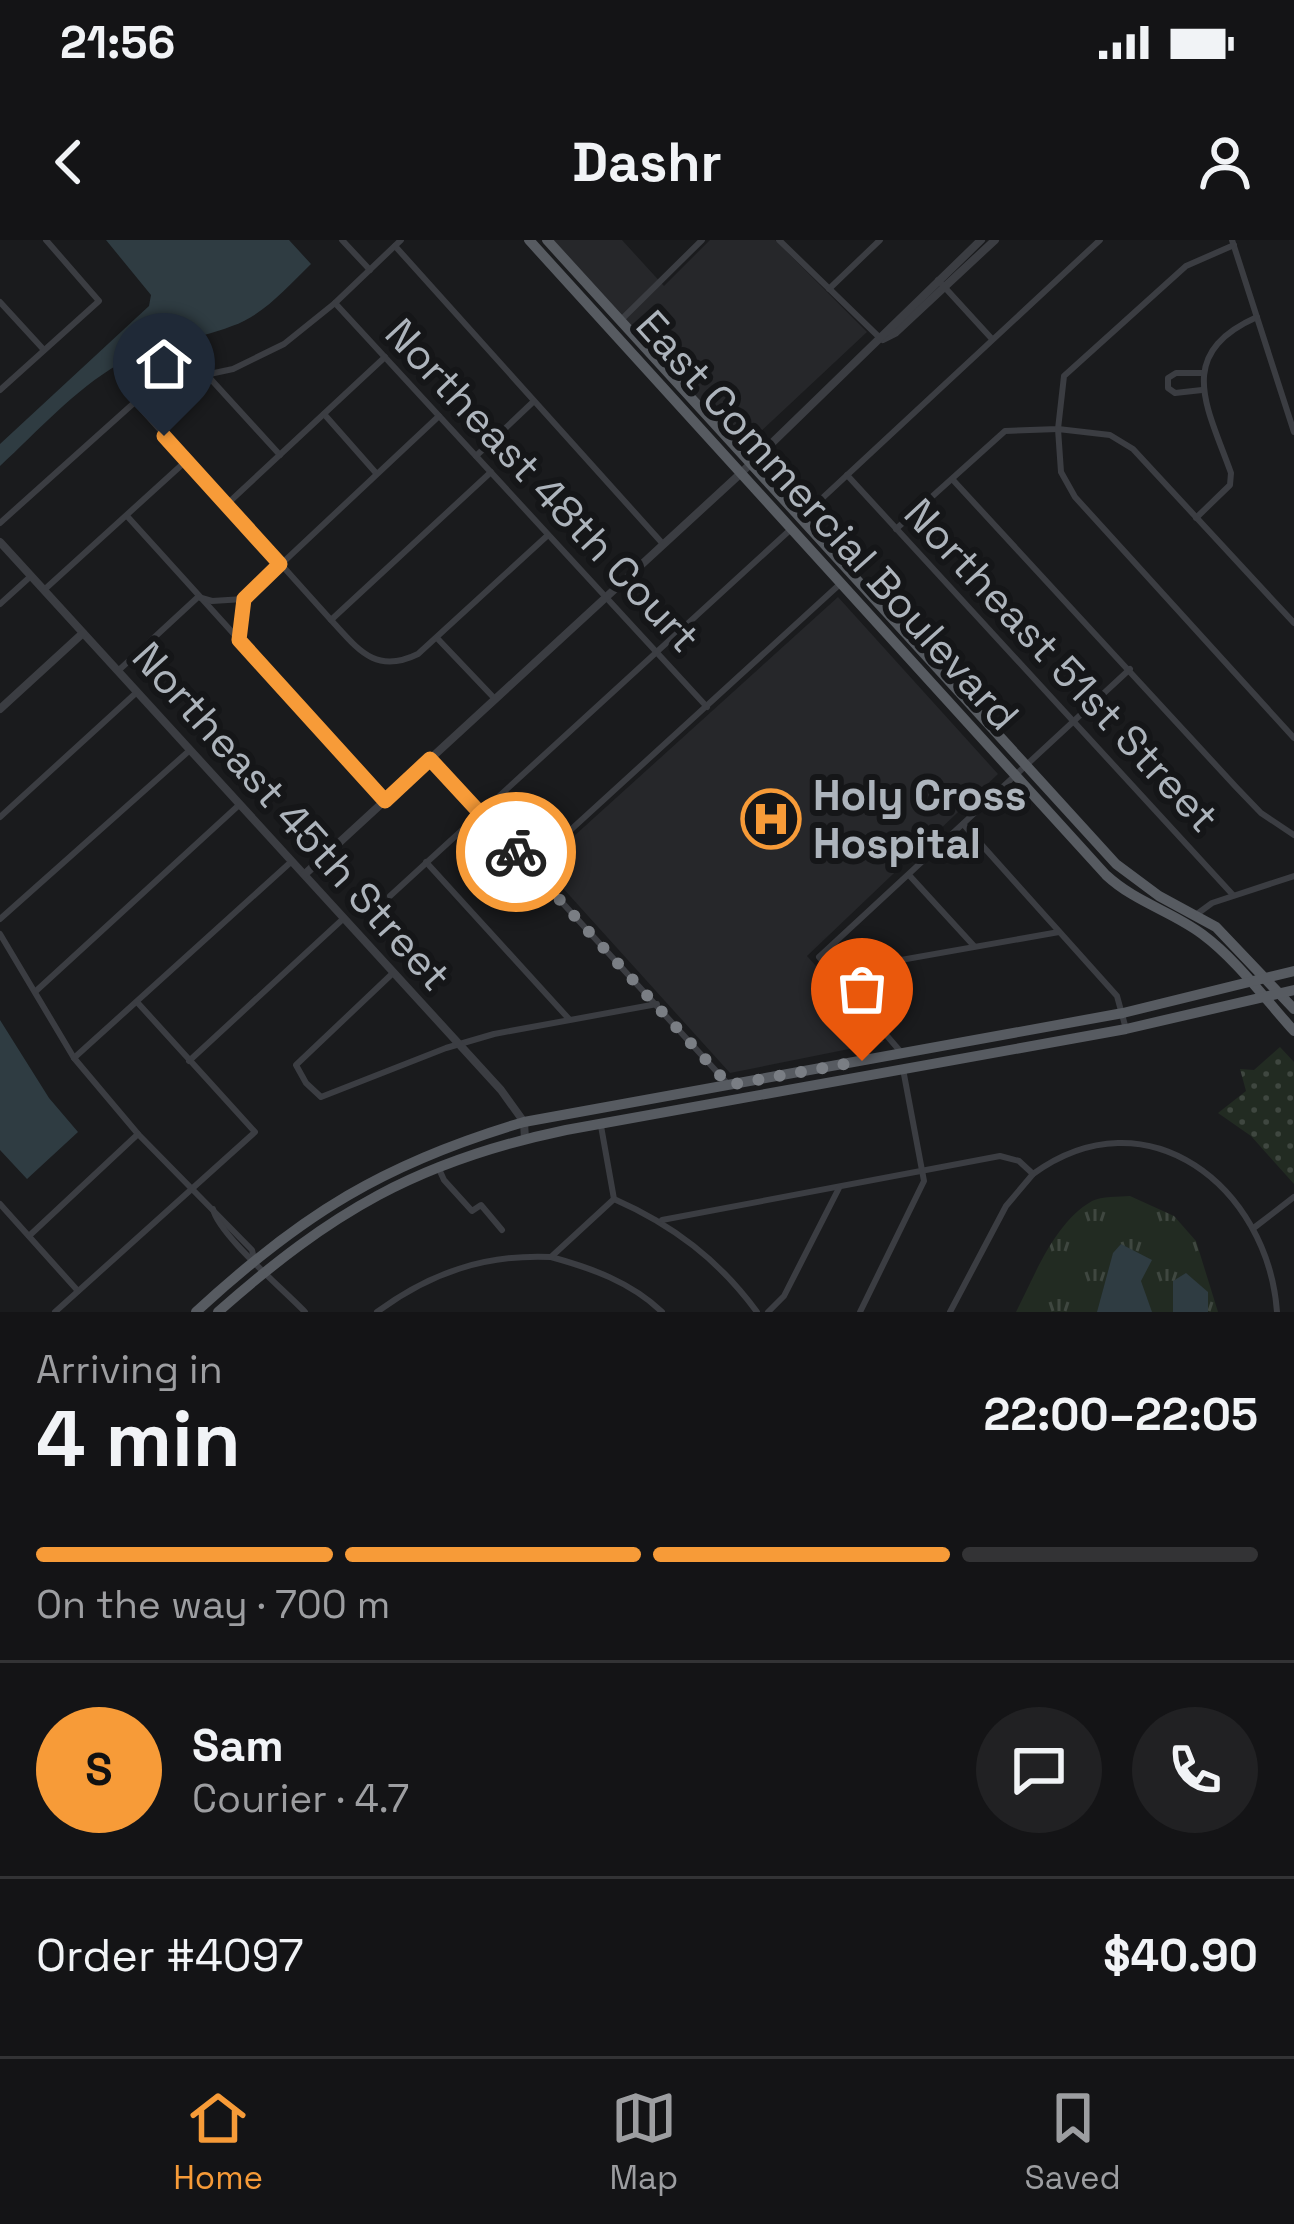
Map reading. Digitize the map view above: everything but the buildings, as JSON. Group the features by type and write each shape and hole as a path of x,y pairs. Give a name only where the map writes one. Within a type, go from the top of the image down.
{"main road":[{"name":"East Commercial Boulevard","path":"529,240 745,469 800,519 920,651 1117,885 1200,932 1294,1030"},
{"name":"East Commercial Boulevard","path":"548,240 745,469 790,530 894,642 1117,865 1225,934 1294,1009"},
{"path":"894,642 920,651"},
{"path":"1220,990 1231,976 1231,962"},
{"path":"196,1312 254,1258 316,1212 376,1177 435,1150 524,1122 1011,1034 1294,971"},
{"path":"218,1312 326,1223 383,1190 438,1166 525,1139 1126,1029 1294,990"},
{"path":"997,1052 1011,1034"},
{"path":"903,1069 932,1049"},
{"path":"875,1074 902,1054"},
{"path":"600,1124 616,1105"}],"street":[{"path":"0,390 99,301 46,240"},
{"name":"Northeast 48th Court","path":"341,240 370,270"},
{"path":"681,240 692,252"},
{"path":"620,321 702,240"},
{"path":"779,240 882,339"},
{"path":"829,289 880,240"},
{"path":"942,283 981,240"},
{"path":"305,874 745,469 882,339 888,326 995,240"},
{"path":"800,519 1100,240"},
{"path":"1293,428 1233,242 1186,266 1064,376 1058,429 1061,472 1075,497 1294,739"},
{"path":"0,523 135,402 159,389 257,359 284,344 398,243 533,402 663,544"},
{"path":"942,283 993,340"},
{"path":"0,302 44,350"},
{"name":"Northeast 48th Court","path":"335,303 706,707"},
{"path":"1196,518 1224,493 1231,473 1202,390 1203,373 1211,349 1229,329 1257,317"},
{"path":"226,506 385,356"},
{"path":"1202,390 1175,393 1168,388 1168,378 1176,373 1203,373"},
{"path":"207,375 280,455"},
{"path":"135,402 331,620 375,659 402,662 437,638 548,535"},
{"path":"476,456 533,402"},
{"path":"324,414 376,473"},
{"path":"199,597 212,602 244,599 440,416"},
{"path":"896,529 1005,431 1098,432 1122,440 1294,623"},
{"path":"44,590 186,461"},
{"path":"331,620 491,472"},
{"name":"Northeast 51st Street","path":"847,476 1233,895"},
{"path":"953,480 1261,813 1294,835"},
{"path":"127,515 385,801"},
{"path":"390,896 790,530"},
{"name":"Northeast 45th Street","path":"0,542 305,874 524,1122"},
{"path":"0,604 31,576"},
{"path":"530,866 840,584"},
{"path":"119,670 199,597"},
{"path":"239,640 244,599"},
{"path":"0,709 83,633"},
{"path":"437,638 495,699"},
{"path":"902,1054 894,1038 819,957 1130,669"},
{"path":"0,817 137,692"},
{"path":"0,919 190,750"},
{"path":"430,759 729,1085"},
{"path":"36,991 239,805"},
{"path":"963,824 1118,996 1126,1029"},
{"path":"74,1058 292,861"},
{"path":"426,862 569,1019"},
{"path":"909,874 974,946"},
{"path":"1197,914 1210,904 1294,876"},
{"path":"189,1061 344,918"},
{"path":"832,972 1061,932"},
{"path":"0,934 74,1058 138,1134 252,1250 254,1258 305,1312"},
{"path":"394,973 296,1065 321,1097 494,1034 657,1004"},
{"path":"55,1312 256,1132 137,1002"},
{"path":"860,1312 922,1191 903,1069"},
{"path":"524,1122 525,1139"},
{"path":"600,1124 614,1199"},
{"path":"29,1236 138,1134"},
{"path":"950,1312 1006,1206 1033,1174 1051,1161 1096,1144 1157,1148 1209,1173 1256,1227 1277,1312"},
{"path":"662,1220 1010,1156 1033,1174"},
{"path":"438,1166 444,1180 472,1211 481,1205 502,1230"},
{"path":"376,1177 383,1190"},
{"path":"769,1312 784,1296 839,1188"},
{"path":"1256,1227 1294,1197"},
{"path":"614,1199 662,1220 732,1280 757,1312"},
{"path":"551,1257 614,1199"},
{"path":"0,1204 79,1292"},
{"path":"376,1312 402,1293 452,1269 509,1255 551,1257 627,1285 662,1312"}],"shaded area":[{"path":"106,240 289,240 311,264 275,300 244,321 146,351 103,374 0,466 0,444 149,306 151,295"},
{"path":"552,240 622,240 664,286 710,240 775,240 867,332 741,450"},
{"name":"Holy Cross Hospital","path":"838,597 998,774 807,956 884,1042 730,1073 542,865"},
{"path":"0,1020 49,1098 78,1132 27,1179 0,1150"},
{"path":"1121,1244 1152,1260 1141,1281 1152,1312 1097,1312 1113,1253"},
{"path":"1186,1273 1208,1292 1208,1312 1173,1312 1173,1281"}],"green space":[{"path":"1280,1047 1294,1062 1294,1184 1251,1136 1218,1113 1246,1091 1240,1069 1254,1070"},
{"path":"1130,1196 1174,1216 1196,1241 1218,1312 1016,1312 1067,1222 1092,1201"}],"way so far":[{"path":"516,852 729,1085 862,1061"}],"place":[{"name":"Holy Cross Hospital","path":"771,819"}],"route":[{"path":"164,436 280,564 244,599 239,640 385,801 430,759 516,852"}]}
